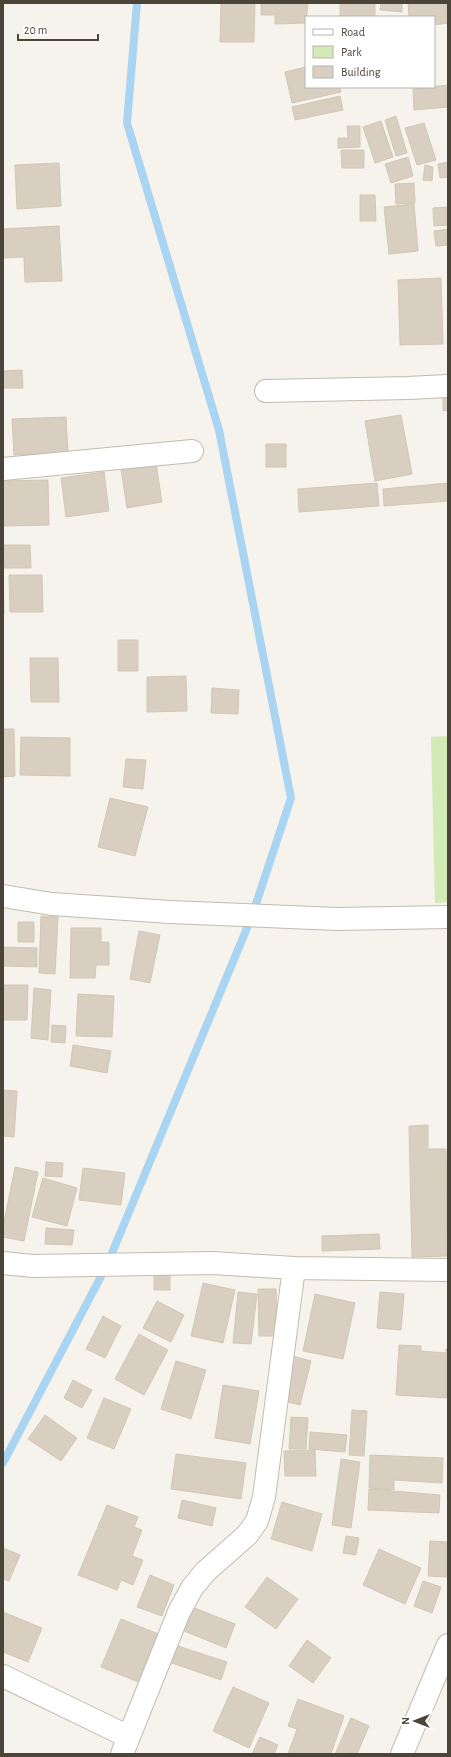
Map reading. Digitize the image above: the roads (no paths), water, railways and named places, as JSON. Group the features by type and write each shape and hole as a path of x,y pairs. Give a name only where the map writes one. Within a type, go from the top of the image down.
{"street":[{"path":"266,391 448,386"},
{"path":"3,469 192,451"},
{"path":"3,896 52,904 178,913 337,919 448,917"},
{"path":"3,1263 33,1266 213,1263 294,1268 448,1270"},
{"path":"3,1676 126,1746 179,1612 192,1588 205,1572 247,1535 257,1522 264,1497 294,1268"},
{"path":"402,1754 448,1645"}],"waterway":[{"path":"3,1463 107,1265 252,916 291,798 219,430 127,123 137,3"}]}
